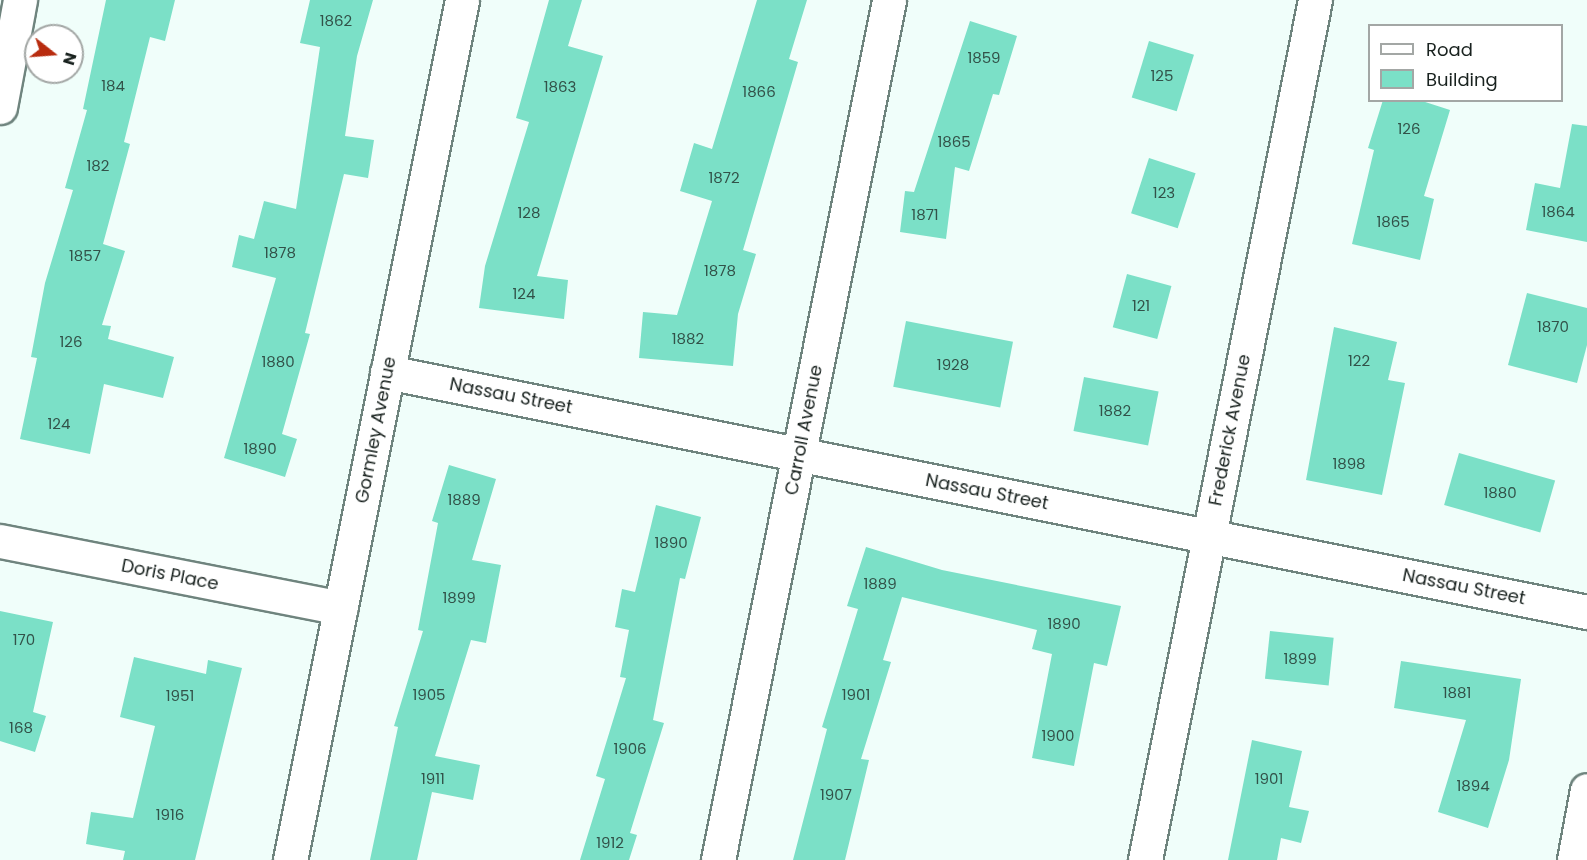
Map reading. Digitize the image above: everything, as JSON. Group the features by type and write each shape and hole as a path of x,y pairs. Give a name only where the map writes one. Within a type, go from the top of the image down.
{"street":[{"path":"0,107 20,0"},
{"name":"Gormley Avenue","path":"290,860 462,0"},
{"name":"Carroll Avenue","path":"718,860 889,0"},
{"name":"Frederick Avenue","path":"1145,860 1316,0"},
{"name":"Nassau Street","path":"387,372 1587,612"},
{"name":"Doris Place","path":"0,541 340,609"},
{"path":"1574,860 1587,790"}],"building":[{"path":"106,0 175,0 165,41 150,37 124,142 130,144 103,244 125,251 102,325 111,326 108,339 174,357 163,398 104,384 90,454 20,439 37,358 31,357 45,283 73,190 65,188 87,110 83,109"},
{"path":"310,0 373,0 357,56 345,136 374,140 368,178 344,174 305,333 310,334 282,434 297,439 285,477 224,458 276,278 232,267 239,235 254,239 264,201 296,209 320,47 300,43"},
{"path":"549,0 582,0 568,46 603,56 537,276 568,280 564,319 479,308 485,266 529,122 516,118"},
{"path":"757,0 807,0 789,59 798,62 743,250 756,254 738,314 733,366 639,358 643,312 677,315 712,201 680,191 694,143 712,149"},
{"path":"970,21 1017,36 999,95 993,94 969,171 955,167 946,239 900,232 905,191 914,192"},
{"path":"1149,41 1194,55 1177,111 1132,97"},
{"path":"1382,102 1425,102 1450,110 1424,196 1434,199 1420,260 1352,244 1374,150 1368,148"},
{"path":"1572,124 1587,126 1587,242 1526,230 1535,183 1560,188"},
{"path":"1149,158 1196,173 1178,228 1131,213"},
{"path":"1127,274 1171,286 1157,339 1113,327"},
{"path":"1527,293 1587,308 1587,345 1577,383 1508,365"},
{"path":"906,321 1013,342 1000,408 893,387"},
{"path":"1334,327 1397,342 1388,380 1405,383 1382,495 1306,480"},
{"path":"1084,377 1159,392 1148,445 1074,431"},
{"path":"1459,453 1555,481 1540,532 1444,505"},
{"path":"449,465 496,479 472,560 501,565 486,643 471,640 435,756 480,765 473,800 432,792 417,860 370,860 398,727 394,726 423,631 418,630 438,523 432,521"},
{"path":"656,505 701,517 685,579 680,578 653,720 664,723 630,833 637,835 629,860 580,860 605,779 596,776 626,678 620,677 629,630 615,627 622,589 635,592"},
{"path":"866,547 942,570 1121,606 1107,666 1094,663 1074,766 1032,758 1052,654 1032,649 1037,630 902,597 883,660 891,662 861,759 869,760 845,860 793,860 827,729 822,727 858,609 847,606"},
{"path":"0,611 53,622 33,712 46,716 35,752 0,741"},
{"path":"1270,631 1334,638 1329,685 1265,679"},
{"path":"134,657 206,674 208,660 242,668 195,860 123,860 125,851 86,844 91,812 133,818 155,726 120,717"},
{"path":"1401,661 1521,679 1509,760 1488,828 1438,812 1466,720 1394,708"},
{"path":"1252,740 1302,751 1289,807 1309,811 1301,843 1281,838 1277,860 1228,860"}]}
